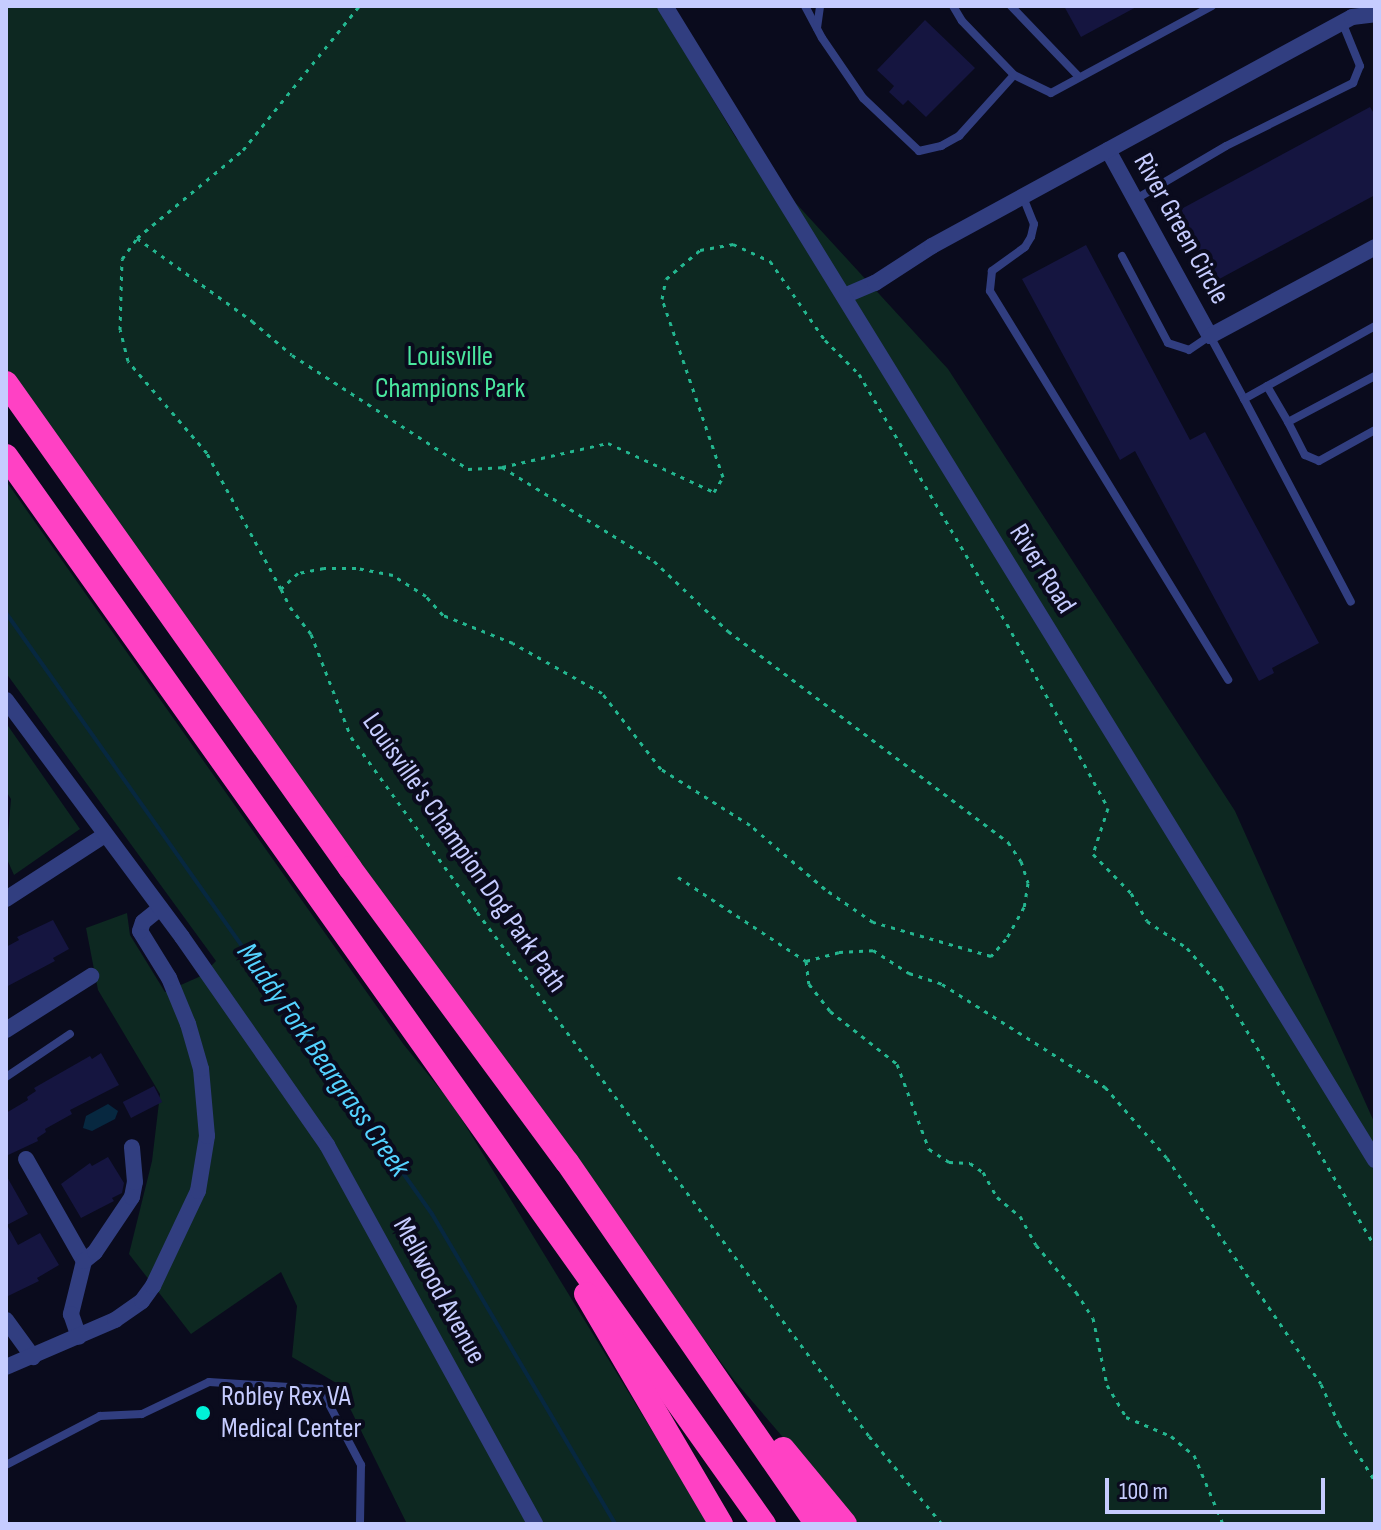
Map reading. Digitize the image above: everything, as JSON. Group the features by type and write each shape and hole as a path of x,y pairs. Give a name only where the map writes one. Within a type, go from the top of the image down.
{"highway":[{"path":"6,383 350,868 779,1443 845,1524"},
{"path":"6,456 764,1524"},
{"path":"567,1162 817,1524"},
{"path":"558,1230 587,1298 721,1524"}],"street":[{"name":"River Road","path":"665,6 1375,1160"},
{"name":"River Green Circle","path":"844,296 875,283 932,246 1342,22 1352,17 1375,14"},
{"name":"River Green Circle","path":"1108,150 1210,336 1375,247"},
{"name":"Mellwood Avenue","path":"6,700 160,908 327,1145 535,1524"},
{"path":"6,899 105,835"},
{"path":"6,1367 126,1314 148,1294 189,1212 204,1167 207,1110 201,1069 188,1024 169,978 140,931 143,922 160,908"},
{"path":"6,1030 91,976"},
{"path":"79,1337 71,1314 84,1261 95,1252 132,1197 135,1182 132,1147"},
{"path":"26,1159 84,1261"},
{"path":"6,1320 33,1357"}],"lane":[{"path":"805,6 863,98 919,151 941,146 959,136 1014,75"},
{"path":"817,28 820,6"},
{"path":"953,6 962,21 1014,75 1051,93 1212,6"},
{"path":"1011,6 1079,77"},
{"path":"1135,200 1226,146 1353,83 1360,66 1342,22"},
{"path":"1022,197 1034,224 1031,237 1025,247 992,271 990,291 1228,680"},
{"path":"1122,256 1168,343 1189,350 1210,336 1351,602"},
{"path":"1244,399 1375,326"},
{"path":"1288,422 1375,376"},
{"path":"1267,386 1305,455 1319,461 1375,430"},
{"path":"6,1077 70,1034"},
{"path":"6,1465 100,1416 142,1414 209,1382 321,1389 361,1465 360,1524"}],"path":[{"path":"359,6 243,150 137,238 252,321 292,355 468,469 502,467 608,443 714,492 723,477 662,299 666,279 700,250 733,244 770,261 825,340 859,374 1007,624 1108,808 1093,854 1131,893 1147,921 1187,948 1221,987 1375,1246"},
{"name":"Louisville's Champion Dog Park Path","path":"137,238 122,259 119,298 120,330 128,361 207,453 290,607 311,634 351,737 477,912 849,1411 942,1524"},
{"path":"281,589 298,573 324,568 356,568 393,575 426,596 443,615 513,643 602,693 661,769 750,825 825,889 873,922 991,956 1006,939 1024,907 1028,883 1021,861 1008,842 728,631 654,561 502,467"},
{"path":"678,877 806,961 839,952 873,950 909,973 942,984 1105,1087 1167,1158 1321,1384 1339,1424 1375,1481"},
{"path":"806,961 809,984 830,1011 897,1064 929,1149 949,1162 970,1163 983,1172 997,1197 1020,1216 1036,1245 1093,1318 1107,1385 1126,1417 1171,1436 1194,1455 1223,1524"}],"green space":[{"name":"Louisville Champions Park","path":"6,6 657,6 736,138 948,369 1235,811 1375,1124 1375,1524 857,1524 734,1380 178,626 6,372"},
{"path":"6,481 404,1045 453,1105 709,1524 407,1524 338,1384 292,1357 297,1306 281,1272 191,1334 129,1254 152,1161 160,1094 98,990 86,928 127,913 130,935 165,992 201,976 216,961 6,673"},
{"path":"6,723 80,829 14,875 6,857 11,799 6,791"}],"water":[{"path":"108,1104 118,1111 115,1119 92,1131 83,1128 86,1116"}],"building":[{"path":"1064,6 1138,6 1081,37"},
{"path":"925,20 975,68 926,117 908,100 903,105 889,92 894,86 877,70"},
{"path":"1370,107 1375,115 1375,195 1210,284 1172,214"},
{"path":"1086,245 1190,440 1205,432 1319,643 1272,668 1274,673 1259,681 1135,451 1120,460 1022,279"},
{"path":"53,920 69,949 53,958 55,961 6,987 6,947 19,940 17,937"},
{"path":"101,1053 119,1085 70,1110 72,1114 45,1129 38,1141 6,1156 6,1113 28,1100 27,1097 36,1091 34,1088 90,1056 92,1059"},
{"path":"154,1086 162,1102 131,1118 123,1102"},
{"path":"108,1157 124,1183 122,1193 112,1198 114,1201 81,1218 61,1184 90,1163 92,1166"},
{"path":"6,1175 28,1214 7,1225 18,1245 40,1233 59,1265 37,1278 39,1281 6,1297"}],"waterway":[{"name":"Muddy Fork Beargrass Creek","path":"6,613 432,1214 615,1524"}],"place":[{"name":"Robley Rex VA Medical Center","path":"203,1413"}]}
